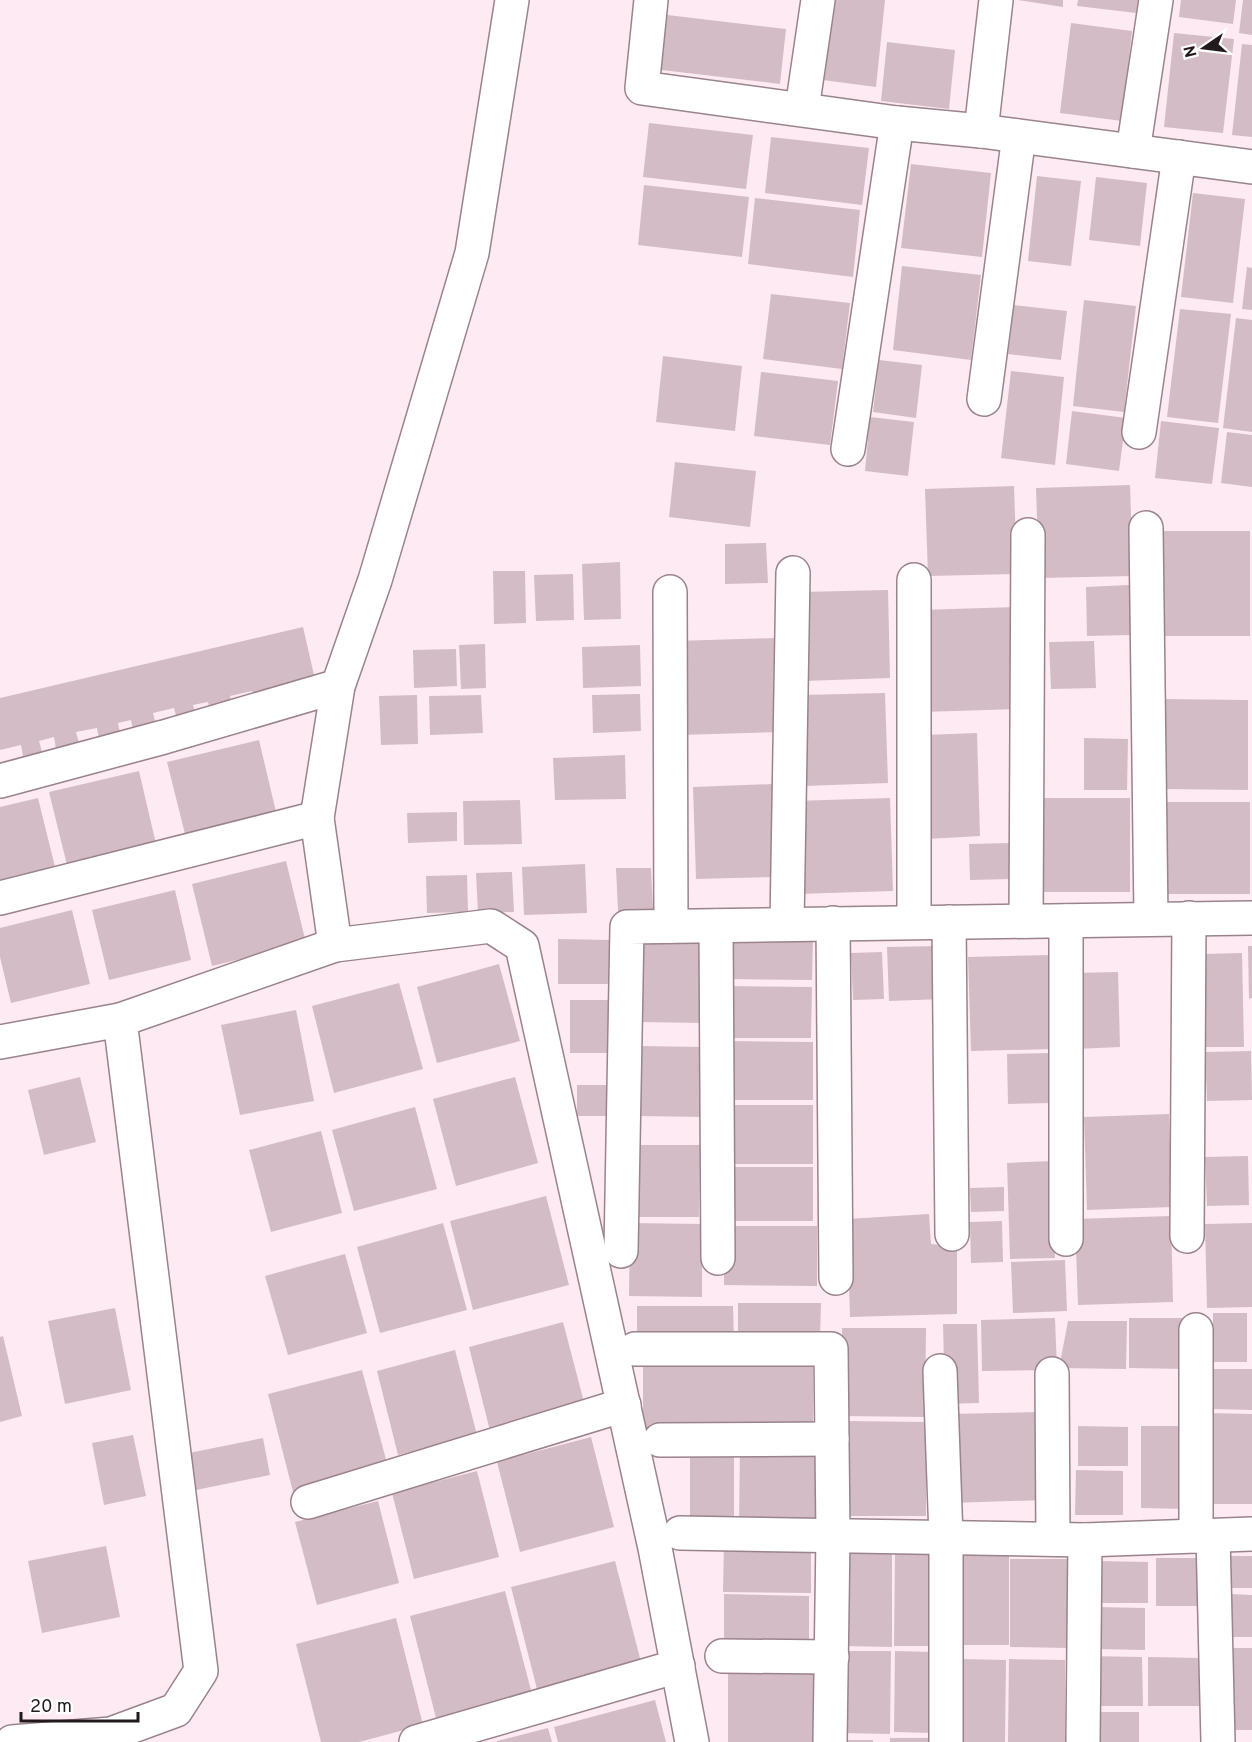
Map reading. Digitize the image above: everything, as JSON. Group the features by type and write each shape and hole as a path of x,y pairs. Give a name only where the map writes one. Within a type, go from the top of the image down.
{"street":[{"path":"335,945 317,818 338,686 375,580 472,253 512,0"},
{"path":"651,0 642,88 897,123 1017,135 1252,167"},
{"path":"802,109 818,0"},
{"path":"981,131 996,0"},
{"path":"1133,152 1156,0"},
{"path":"848,449 897,123"},
{"path":"984,399 1018,143 1017,135"},
{"path":"1139,432 1179,157"},
{"path":"1146,528 1151,918"},
{"path":"1026,921 1028,535"},
{"path":"787,924 793,573"},
{"path":"914,580 914,922"},
{"path":"670,592 671,926"},
{"path":"0,781 338,686"},
{"path":"0,898 317,818"},
{"path":"1187,1236 1189,918"},
{"path":"621,1251 627,927 1252,918"},
{"path":"1066,921 1066,1239"},
{"path":"949,922 952,1234"},
{"path":"833,923 836,1278"},
{"path":"0,1042 120,1020 335,945 491,926 522,946 656,1548 692,1742"},
{"path":"716,926 718,1258"},
{"path":"12,1742 111,1734 176,1710 201,1671 120,1020"},
{"path":"1196,1330 1205,1536 1218,1742"},
{"path":"635,1349 831,1348 833,1536 830,1742"},
{"path":"940,1371 946,1537 946,1742"},
{"path":"1052,1374 1069,1540 1083,1742"},
{"path":"308,1502 624,1405"},
{"path":"660,1440 832,1439"},
{"path":"680,1533 1069,1540 1252,1534"},
{"path":"722,1656 832,1657"},
{"path":"416,1742 678,1666"}],"building":[{"path":"832,0 885,0 876,87 823,80"},
{"path":"1018,0 1063,0 1063,7"},
{"path":"1078,0 1138,0 1136,13 1077,6"},
{"path":"1181,0 1236,0 1233,24 1179,17"},
{"path":"1243,0 1252,0 1252,35 1239,33"},
{"path":"659,14 786,29 780,84 653,69"},
{"path":"1071,23 1132,31 1122,121 1060,113"},
{"path":"1174,33 1234,39 1223,133 1164,127"},
{"path":"887,42 955,50 949,109 881,101"},
{"path":"1242,44 1252,45 1252,137 1232,135"},
{"path":"649,123 753,135 746,189 643,177"},
{"path":"771,137 869,148 862,205 765,193"},
{"path":"911,164 991,173 982,257 901,248"},
{"path":"1037,176 1081,181 1071,266 1028,261"},
{"path":"1096,177 1147,183 1140,246 1089,240"},
{"path":"644,185 749,197 742,257 638,245"},
{"path":"1193,193 1245,199 1233,303 1181,297"},
{"path":"755,198 860,210 853,277 748,264"},
{"path":"902,266 981,275 971,360 893,350"},
{"path":"1247,267 1252,268 1252,310 1242,309"},
{"path":"771,294 850,303 842,369 763,359"},
{"path":"1084,300 1136,306 1124,412 1073,406"},
{"path":"1014,305 1067,311 1061,360 1008,354"},
{"path":"1180,309 1231,314 1218,423 1167,417"},
{"path":"1236,318 1252,320 1252,432 1223,428"},
{"path":"663,356 742,366 735,431 656,422"},
{"path":"879,360 922,365 916,418 873,412"},
{"path":"1011,371 1064,377 1055,465 1001,458"},
{"path":"761,372 838,381 830,445 754,436"},
{"path":"1072,411 1126,418 1119,471 1066,464"},
{"path":"870,417 914,422 908,476 865,471"},
{"path":"1161,421 1219,428 1212,484 1155,478"},
{"path":"1227,432 1252,435 1252,487 1221,483"},
{"path":"675,462 756,471 750,527 669,517"},
{"path":"1130,485 1133,576 1039,578 1036,488"},
{"path":"1014,486 1017,574 928,576 925,489"},
{"path":"1160,531 1250,531 1250,636 1159,636"},
{"path":"766,543 768,583 725,584 725,544"},
{"path":"620,562 621,619 584,620 582,564"},
{"path":"493,571 525,571 526,623 494,624"},
{"path":"573,574 574,620 536,621 534,575"},
{"path":"1129,585 1131,635 1087,636 1086,587"},
{"path":"888,590 890,678 804,681 801,592"},
{"path":"1017,607 1020,709 923,712 919,610"},
{"path":"303,627 314,675 305,677 307,690 288,694 286,684 270,687 273,698 255,702 252,691 230,696 233,707 210,712 208,702 193,705 196,716 177,720 174,708 153,713 156,725 133,730 131,720 118,723 120,733 99,739 97,728 76,732 79,743 56,749 54,737 39,741 42,752 23,756 21,745 0,750 0,698"},
{"path":"776,638 778,732 679,735 676,641"},
{"path":"1094,641 1096,688 1051,689 1049,642"},
{"path":"485,644 486,688 461,689 459,645"},
{"path":"640,645 641,686 583,688 582,647"},
{"path":"456,649 457,686 414,688 413,650"},
{"path":"885,693 888,783 804,786 801,695"},
{"path":"640,694 641,731 593,733 592,695"},
{"path":"417,695 418,744 381,745 379,696"},
{"path":"481,695 483,733 430,735 429,696"},
{"path":"1163,699 1248,700 1248,790 1164,789"},
{"path":"977,733 980,836 927,839 924,735"},
{"path":"1084,738 1128,739 1127,790 1084,790"},
{"path":"259,740 277,816 186,838 167,762"},
{"path":"625,755 626,799 555,800 553,758"},
{"path":"139,771 156,844 67,865 49,792"},
{"path":"773,784 776,877 696,879 693,787"},
{"path":"38,798 57,875 0,889 0,807"},
{"path":"890,798 893,891 797,894 794,801"},
{"path":"1042,798 1130,798 1130,892 1042,892"},
{"path":"520,800 522,844 464,845 463,801"},
{"path":"1162,802 1250,802 1250,894 1162,894"},
{"path":"457,812 457,841 408,843 407,813"},
{"path":"1009,843 1010,879 970,880 969,844"},
{"path":"286,861 306,943 212,966 192,884"},
{"path":"585,864 587,913 524,915 522,867"},
{"path":"616,868 651,868 653,911 618,911"},
{"path":"512,872 514,912 478,913 476,873"},
{"path":"467,875 468,912 427,913 426,876"},
{"path":"175,890 191,960 109,980 92,910"},
{"path":"72,910 90,984 11,1003 0,957 0,928"},
{"path":"730,938 813,939 812,980 729,979"},
{"path":"558,939 611,940 610,984 558,984"},
{"path":"638,942 704,942 704,1023 638,1022"},
{"path":"941,946 943,999 889,1001 887,947"},
{"path":"1248,946 1252,946 1252,998 1249,999"},
{"path":"882,952 884,999 853,1000 851,953"},
{"path":"1242,953 1244,1047 1205,1047 1201,954"},
{"path":"1051,955 1054,1049 971,1051 968,957"},
{"path":"499,964 520,1041 437,1063 417,987"},
{"path":"1118,972 1120,1047 1076,1049 1074,973"},
{"path":"399,983 423,1069 334,1093 312,1006"},
{"path":"728,986 812,987 811,1038 728,1038"},
{"path":"570,1000 613,1000 613,1053 570,1053"},
{"path":"296,1010 314,1101 240,1115 221,1025"},
{"path":"728,1041 813,1042 813,1100 728,1100"},
{"path":"639,1046 706,1047 706,1117 638,1116"},
{"path":"1251,1051 1252,1100 1207,1101 1205,1052"},
{"path":"1051,1053 1052,1103 1008,1104 1007,1054"},
{"path":"80,1077 96,1142 44,1155 28,1090"},
{"path":"515,1077 538,1163 456,1186 433,1099"},
{"path":"577,1085 616,1085 615,1116 577,1116"},
{"path":"726,1105 813,1105 813,1164 726,1164"},
{"path":"415,1107 437,1189 354,1211 332,1130"},
{"path":"1169,1114 1172,1207 1087,1210 1084,1117"},
{"path":"321,1131 342,1213 271,1232 249,1150"},
{"path":"632,1145 700,1145 699,1217 632,1217"},
{"path":"1248,1156 1249,1205 1207,1206 1205,1157"},
{"path":"1052,1161 1055,1258 1010,1259 1007,1163"},
{"path":"726,1167 813,1167 813,1221 725,1221"},
{"path":"1004,1187 1004,1211 971,1212 970,1188"},
{"path":"546,1196 569,1285 473,1310 450,1221"},
{"path":"929,1214 931,1244 957,1247 957,1314 850,1317 847,1219"},
{"path":"1171,1216 1173,1302 1078,1305 1075,1219"},
{"path":"1002,1221 1003,1262 971,1263 970,1222"},
{"path":"443,1223 467,1310 380,1333 357,1247"},
{"path":"630,1223 702,1224 702,1297 629,1296"},
{"path":"1252,1223 1252,1307 1207,1308 1205,1224"},
{"path":"724,1226 817,1226 817,1286 724,1285"},
{"path":"345,1254 367,1333 288,1355 265,1276"},
{"path":"1065,1260 1067,1311 1013,1313 1011,1262"},
{"path":"738,1303 821,1303 820,1337 738,1336"},
{"path":"637,1306 733,1306 734,1340 637,1339"},
{"path":"115,1308 131,1390 65,1404 48,1321"},
{"path":"1213,1313 1247,1313 1247,1362 1213,1362"},
{"path":"1055,1318 1057,1370 982,1371 981,1320"},
{"path":"1129,1318 1188,1318 1187,1369 1129,1368"},
{"path":"1068,1321 1127,1321 1126,1369 1059,1368"},
{"path":"563,1322 585,1406 490,1431 469,1347"},
{"path":"943,1324 977,1324 979,1403 945,1404"},
{"path":"842,1328 926,1328 925,1417 842,1416"},
{"path":"3,1336 22,1416 0,1422 0,1337"},
{"path":"455,1350 477,1435 398,1455 377,1371"},
{"path":"643,1358 813,1359 813,1433 643,1432"},
{"path":"1212,1369 1252,1369 1252,1410 1211,1409"},
{"path":"362,1370 388,1467 293,1492 268,1394"},
{"path":"1043,1412 1044,1500 951,1503 949,1414"},
{"path":"1210,1413 1252,1414 1252,1504 1210,1504"},
{"path":"847,1421 926,1422 926,1516 846,1516"},
{"path":"1078,1426 1128,1427 1128,1466 1078,1466"},
{"path":"1141,1426 1186,1426 1185,1509 1141,1508"},
{"path":"133,1435 146,1496 104,1505 92,1443"},
{"path":"591,1437 614,1527 520,1552 497,1462"},
{"path":"263,1438 270,1475 196,1490 189,1453"},
{"path":"740,1449 818,1449 817,1524 739,1523"},
{"path":"690,1450 734,1450 734,1517 690,1517"},
{"path":"1076,1470 1123,1471 1123,1515 1075,1515"},
{"path":"477,1471 499,1557 414,1579 392,1493"},
{"path":"378,1501 399,1583 317,1605 295,1522"},
{"path":"724,1543 811,1544 811,1593 723,1592"},
{"path":"106,1546 120,1617 42,1633 28,1561"},
{"path":"842,1552 892,1552 892,1647 841,1646"},
{"path":"895,1552 940,1553 939,1646 894,1646"},
{"path":"963,1554 1009,1554 1009,1645 962,1645"},
{"path":"1228,1556 1252,1556 1252,1588 1228,1588"},
{"path":"1156,1558 1202,1558 1202,1606 1156,1606"},
{"path":"1010,1559 1069,1559 1069,1648 1010,1647"},
{"path":"615,1561 642,1666 538,1693 511,1587"},
{"path":"1098,1561 1148,1562 1148,1603 1098,1603"},
{"path":"505,1591 532,1694 436,1718 410,1616"},
{"path":"724,1594 809,1596 809,1644 724,1644"},
{"path":"1231,1594 1252,1595 1252,1637 1231,1637"},
{"path":"1097,1607 1145,1608 1145,1650 1096,1649"},
{"path":"396,1618 423,1725 359,1742 321,1742 296,1644"},
{"path":"1229,1648 1252,1648 1252,1730 1229,1730"},
{"path":"842,1651 891,1651 890,1734 842,1733"},
{"path":"895,1651 935,1652 934,1733 894,1732"},
{"path":"1089,1656 1142,1657 1143,1706 1088,1706"},
{"path":"1148,1657 1201,1658 1200,1706 1148,1706"},
{"path":"962,1659 1006,1660 1005,1742 961,1742"},
{"path":"1009,1659 1065,1660 1065,1742 1008,1742"},
{"path":"728,1661 813,1662 813,1742 728,1742"},
{"path":"655,1700 666,1742 558,1742 554,1727"},
{"path":"1095,1712 1139,1712 1139,1742 1094,1742"},
{"path":"548,1728 552,1742 497,1742 497,1741"},
{"path":"890,1738 936,1738 936,1742 890,1742"},
{"path":"846,1740 873,1740 873,1742 846,1742"}]}
